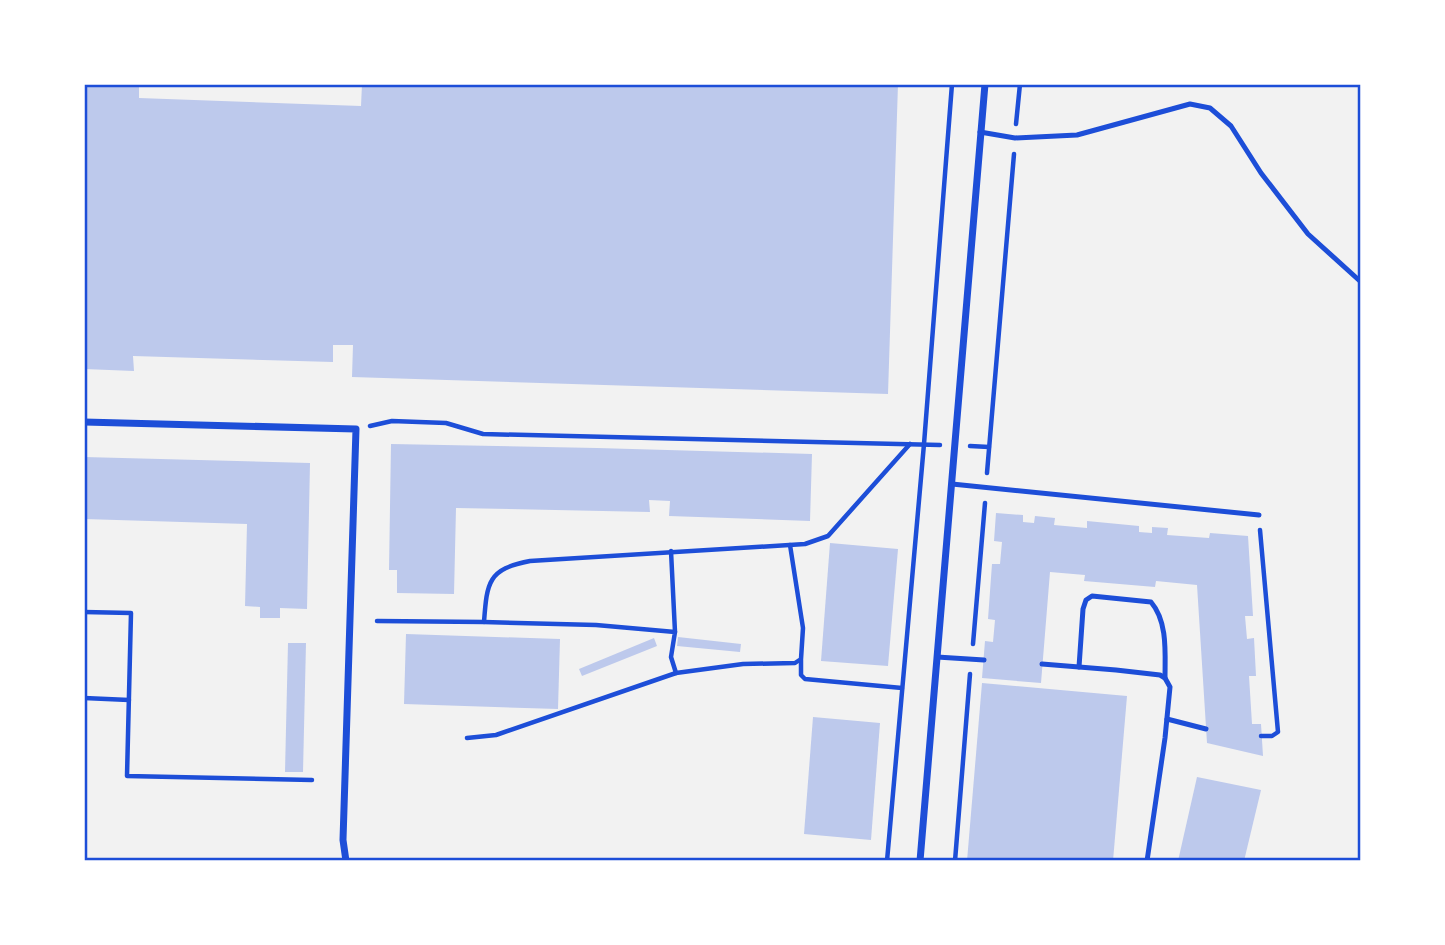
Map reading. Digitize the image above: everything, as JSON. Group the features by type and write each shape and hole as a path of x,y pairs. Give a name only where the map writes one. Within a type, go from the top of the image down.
{"street":[{"path":"920,861 985,84"},
{"path":"84,422 356,429 343,840 346,861"}],"lane":[{"path":"981,132 1015,138 1077,135 1191,104 1210,108 1231,126 1261,173 1308,234 1361,282"},
{"path":"952,484 1259,515"},
{"path":"1079,667 1086,600 1092,596 1151,602 1156,608 1164,631 1165,678 1170,687 1147,861"},
{"path":"937,657 984,660"},
{"path":"1042,664 1147,673 1165,678"},
{"path":"1167,719 1206,729"}],"path":[{"path":"887,861 924,444 952,84"},
{"path":"356,429 392,421 446,423 483,435 989,447"},
{"path":"484,622 488,587 496,573 512,564 671,551 805,544 828,536 910,444"},
{"path":"1259,515 1278,732 1272,736 1262,736"},
{"path":"790,545 803,628 801,659 802,675 805,679 902,688"},
{"path":"671,551 675,632 671,657 676,673"},
{"path":"84,612 131,613 127,776 312,780"},
{"path":"377,621 596,625 675,632"},
{"path":"467,738 496,735 676,673 743,664 796,663 801,659"},
{"path":"84,698 129,700"}],"building":[{"path":"362,84 898,84 888,394 352,377 353,345 333,345 333,362 133,356 134,371 84,369 84,85 139,86 139,98 361,106"},
{"path":"391,444 812,454 810,521 669,516 670,501 649,500 650,512 456,508 454,594 397,593 397,570 389,570"},
{"path":"84,457 310,463 307,609 280,608 280,618 260,618 260,607 245,606 247,524 84,519"},
{"path":"996,513 1023,515 1023,522 1034,523 1035,516 1055,518 1054,525 1087,528 1087,521 1139,526 1139,532 1152,533 1152,527 1168,528 1167,535 1209,538 1210,533 1248,536 1253,616 1245,616 1247,639 1254,638 1256,676 1249,676 1252,724 1261,724 1263,756 1207,743 1197,585 1156,581 1155,587 1084,581 1085,575 1050,572 1041,683 982,678 985,641 993,642 995,620 988,619 992,564 1000,564 1002,542 994,541"},
{"path":"830,543 898,549 888,666 821,661"},
{"path":"406,634 560,639 558,709 404,704"},
{"path":"678,637 741,644 740,652 677,646"},
{"path":"654,638 657,646 582,676 579,669"},
{"path":"288,643 306,643 303,772 285,772"},
{"path":"982,683 1127,696 1113,861 967,861"},
{"path":"813,717 880,723 871,840 804,834"},
{"path":"1197,777 1261,790 1244,861 1178,861"}]}
